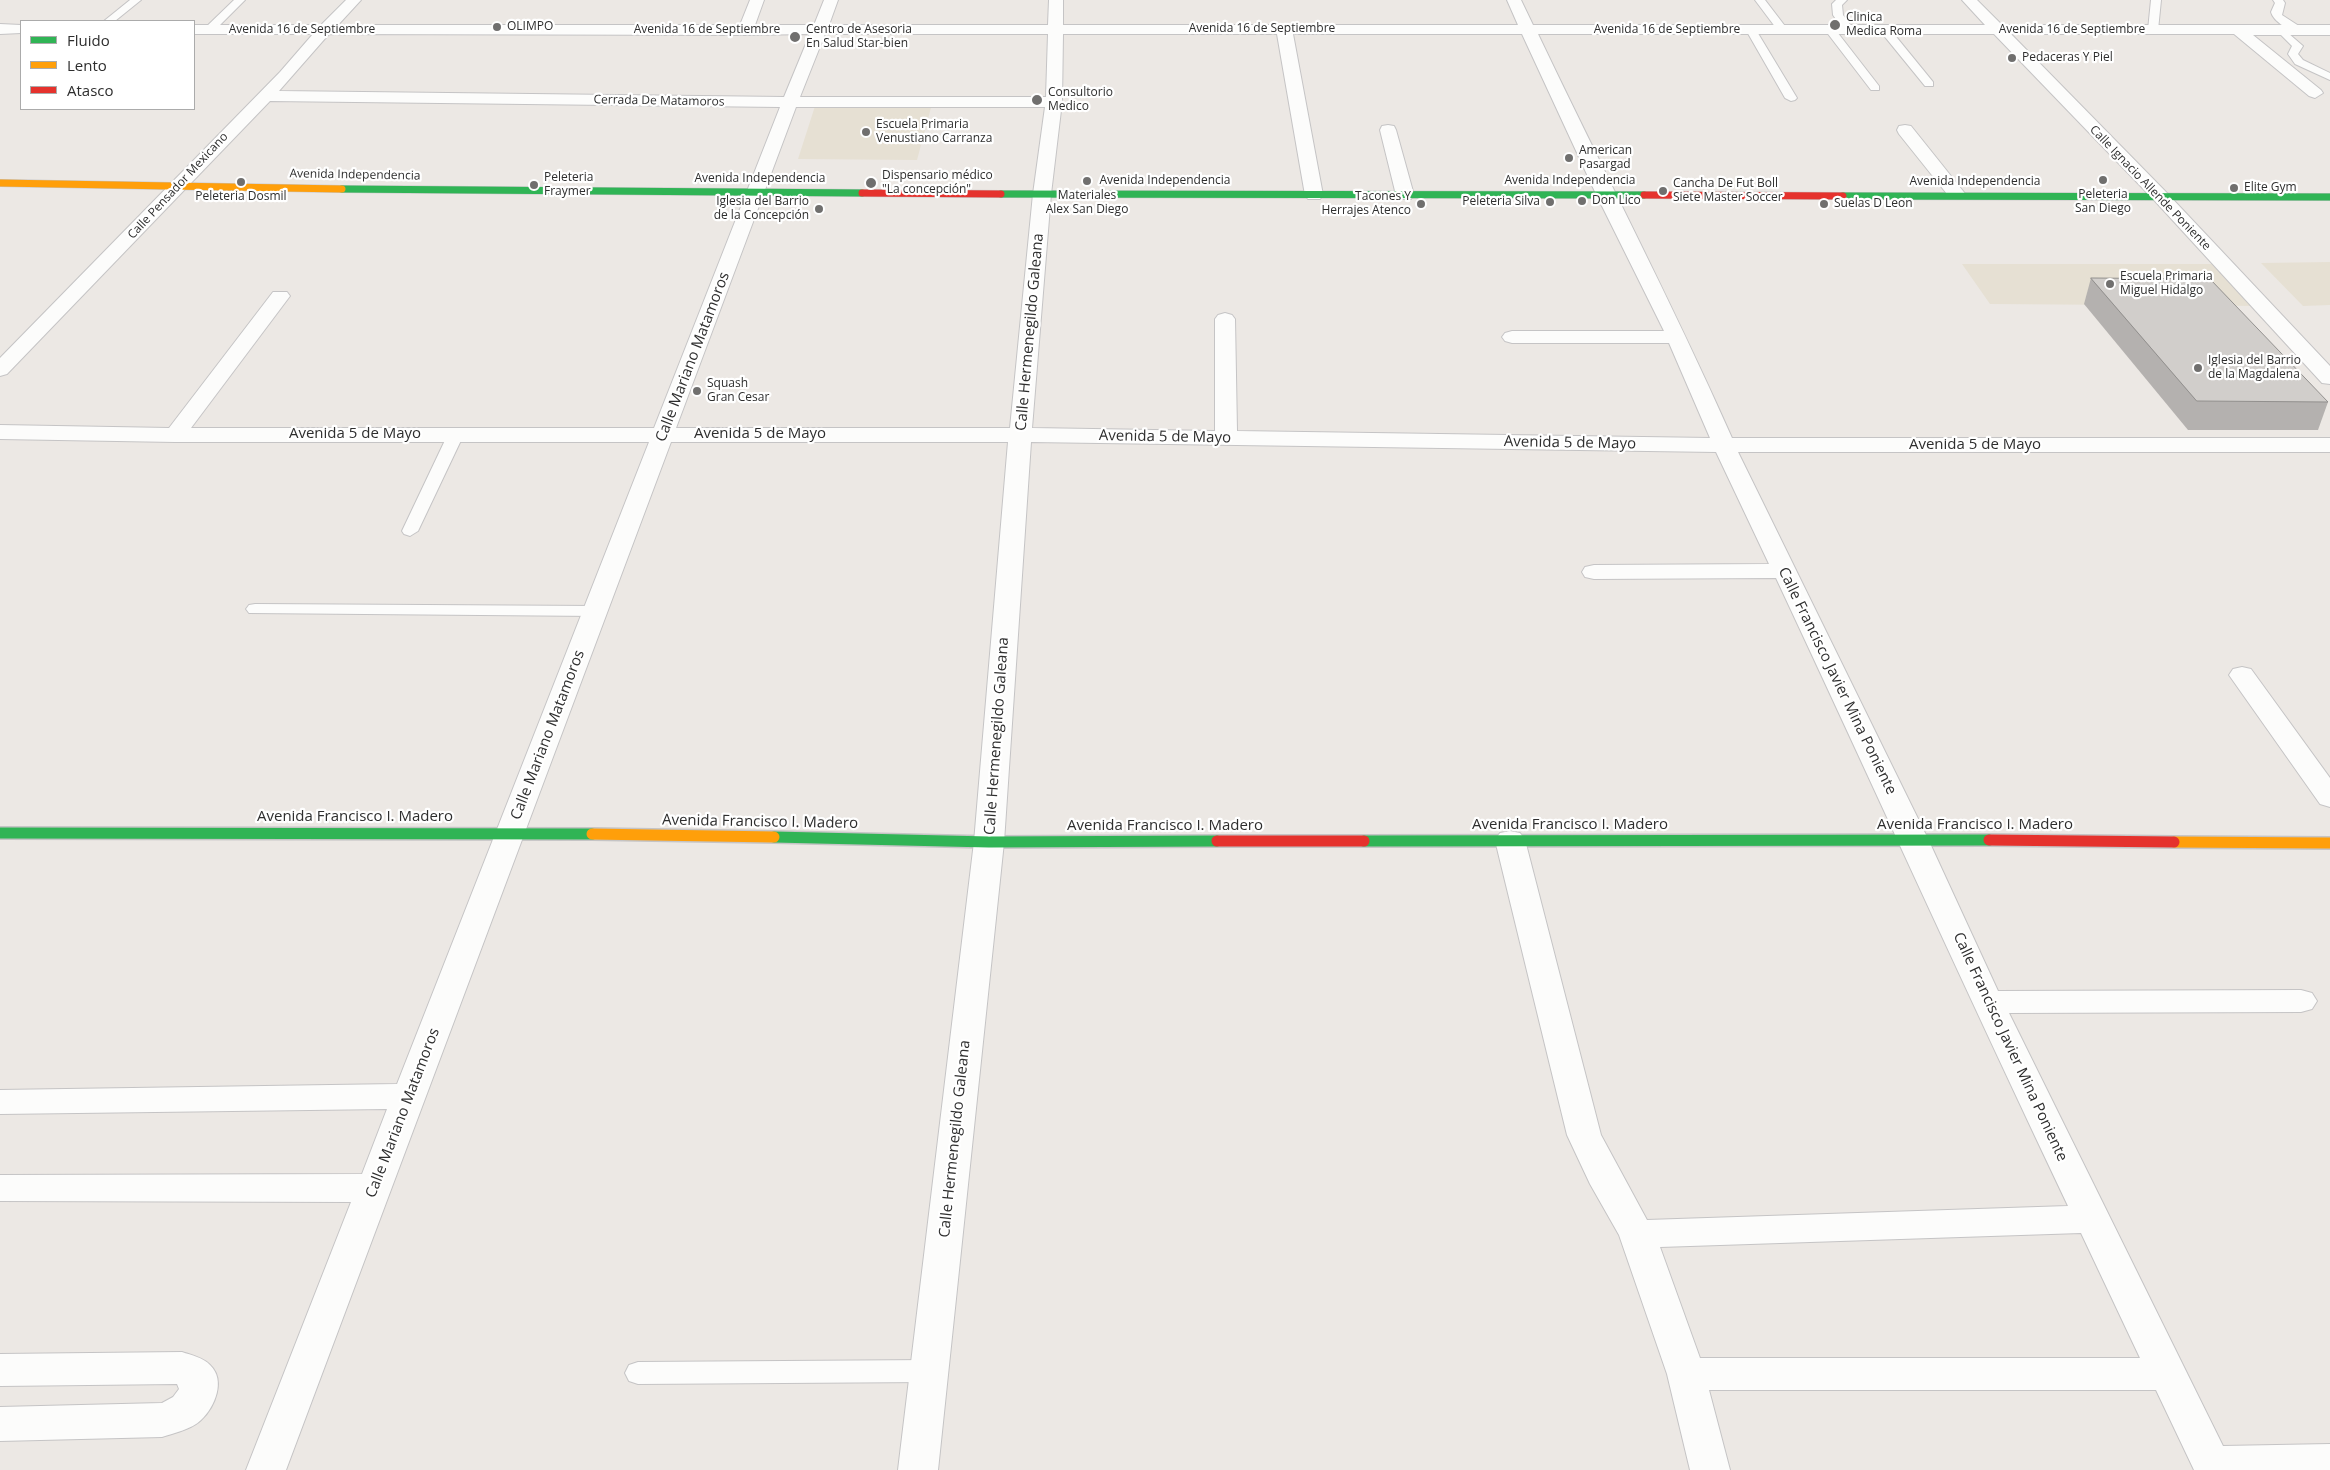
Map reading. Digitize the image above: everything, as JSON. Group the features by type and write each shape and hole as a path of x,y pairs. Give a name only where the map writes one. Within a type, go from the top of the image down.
{"main road":[{"name":"Avenida Independencia","path":"0,183 436,191 756,194 1605,194 2330,197"},
{"name":"Avenida Francisco I. Madero","path":"0,833 511,832 989,842 1913,839 2330,843"}],"street":[{"name":"Calle Pensador Mexicano","path":"0,370 354,0"},
{"path":"746,30 757,0"},
{"name":"Calle Mariano Matamoros","path":"266,1470 790,102 831,0"},
{"name":"Calle Hermenegildo Galeana","path":"918,1470 989,842 1020,435 1042,194 1054,102 1056,0"},
{"name":"Calle Francisco Javier Mina Poniente","path":"1514,0 1526,30 1605,194 1677,337 1724,445 1913,839 1987,1002 2212,1467"},
{"name":"Calle Ignacio Allende Poniente","path":"1969,0 2160,196 2330,378"},
{"path":"0,29 20,29"},
{"path":"1284,29 1314,195"},
{"name":"Avenida 16 de Septiembre","path":"201,30 2330,30"},
{"path":"2238,30 2315,93"},
{"name":"Cerrada De Matamoros","path":"264,96 790,102 1054,102"},
{"path":"1388,130 1405,194"},
{"path":"1905,130 1957,196"},
{"path":"175,435 280,296"},
{"path":"1226,319 1226,438"},
{"path":"1512,337 1677,337"},
{"name":"Avenida 5 de Mayo","path":"0,432 175,435 1020,435 1724,445 2330,445"},
{"path":"1594,572 1784,571"},
{"path":"2242,675 2330,798"},
{"path":"1510,840 1584,1136 1608,1184 1637,1234 1686,1374 1710,1470"},
{"path":"1987,1002 2301,1001"},
{"path":"0,1102 410,1096"},
{"path":"0,1188 340,1189 375,1187"},
{"path":"1637,1234 2092,1219"},
{"path":"0,1424 162,1420 187,1409 200,1392 197,1376 182,1368 1,1372"},
{"path":"1686,1374 2167,1374"},
{"path":"2212,1467 2330,1461"}],"lane":[{"path":"110,20 136,0"},
{"path":"201,30 240,0"},
{"path":"1760,0 1783,30"},
{"path":"1842,0 1837,4 1838,15 1849,30"},
{"path":"2154,30 2156,0"},
{"path":"2278,0 2280,3 2276,12 2277,16 2298,30"},
{"path":"1751,30 1791,98"},
{"path":"1830,30 1875,88"},
{"path":"1885,30 1929,84"},
{"path":"2281,30 2298,46 2293,54 2299,62 2330,77"},
{"path":"410,531 456,434"},
{"path":"255,609 596,611"},
{"path":"638,1373 929,1371"}],"shaded area":[{"name":"Escuela Primaria Venustiano Carranza","path":"816,103 932,104 917,160 798,159"},
{"path":"2330,262 2330,305 2303,306 2261,263"},
{"name":"Escuela Primaria Miguel Hidalgo","path":"1962,264 2224,264 2266,306 1990,304"}],"building":[{"path":"2091,278 2210,279 2328,402 2197,401"}],"traffic: fast":[{"path":"342,189 862,193"},
{"path":"1001,194 1644,195"},
{"path":"1843,196 2330,197"},
{"path":"0,833 592,834"},
{"path":"774,837 989,842 1217,841"},
{"path":"1364,841 1989,840"}],"traffic: slow":[{"path":"0,183 342,189"},
{"path":"592,834 774,837"},
{"path":"2174,842 2330,843"}],"traffic: jam":[{"path":"862,193 1001,194"},
{"path":"1644,195 1843,196"},
{"path":"1989,840 2174,842"},
{"path":"1217,841 1364,841"}],"place":[{"name":"Clinica Medica Roma","path":"1835,25"},
{"name":"OLIMPO","path":"497,27"},
{"name":"Centro de Asesoria En Salud Star-bien","path":"795,37"},
{"name":"Pedaceras Y Piel","path":"2012,58"},
{"name":"Consultorio Medico","path":"1037,100"},
{"name":"Escuela Primaria Venustiano Carranza","path":"866,132"},
{"name":"American Pasargad","path":"1569,158"},
{"name":"Peleteria San Diego","path":"2103,180"},
{"name":"Materiales Alex San Diego","path":"1087,181"},
{"name":"Peleteria Dosmil","path":"241,182"},
{"name":"Dispensario médico \"La concepción\"","path":"871,183"},
{"name":"Peleteria Fraymer","path":"534,185"},
{"name":"Elite Gym","path":"2234,188"},
{"name":"Cancha De Fut Boll Siete Master Soccer","path":"1663,191"},
{"name":"Don Lico","path":"1582,201"},
{"name":"Peleteria Silva","path":"1550,202"},
{"name":"Tacones Y Herrajes Atenco","path":"1421,204"},
{"name":"Suelas D Leon","path":"1824,204"},
{"name":"Iglesia del Barrio de la Concepción","path":"819,209"},
{"name":"Escuela Primaria Miguel Hidalgo","path":"2110,284"},
{"name":"Iglesia del Barrio de la Magdalena","path":"2198,368"},
{"name":"Squash Gran Cesar","path":"697,391"}]}
